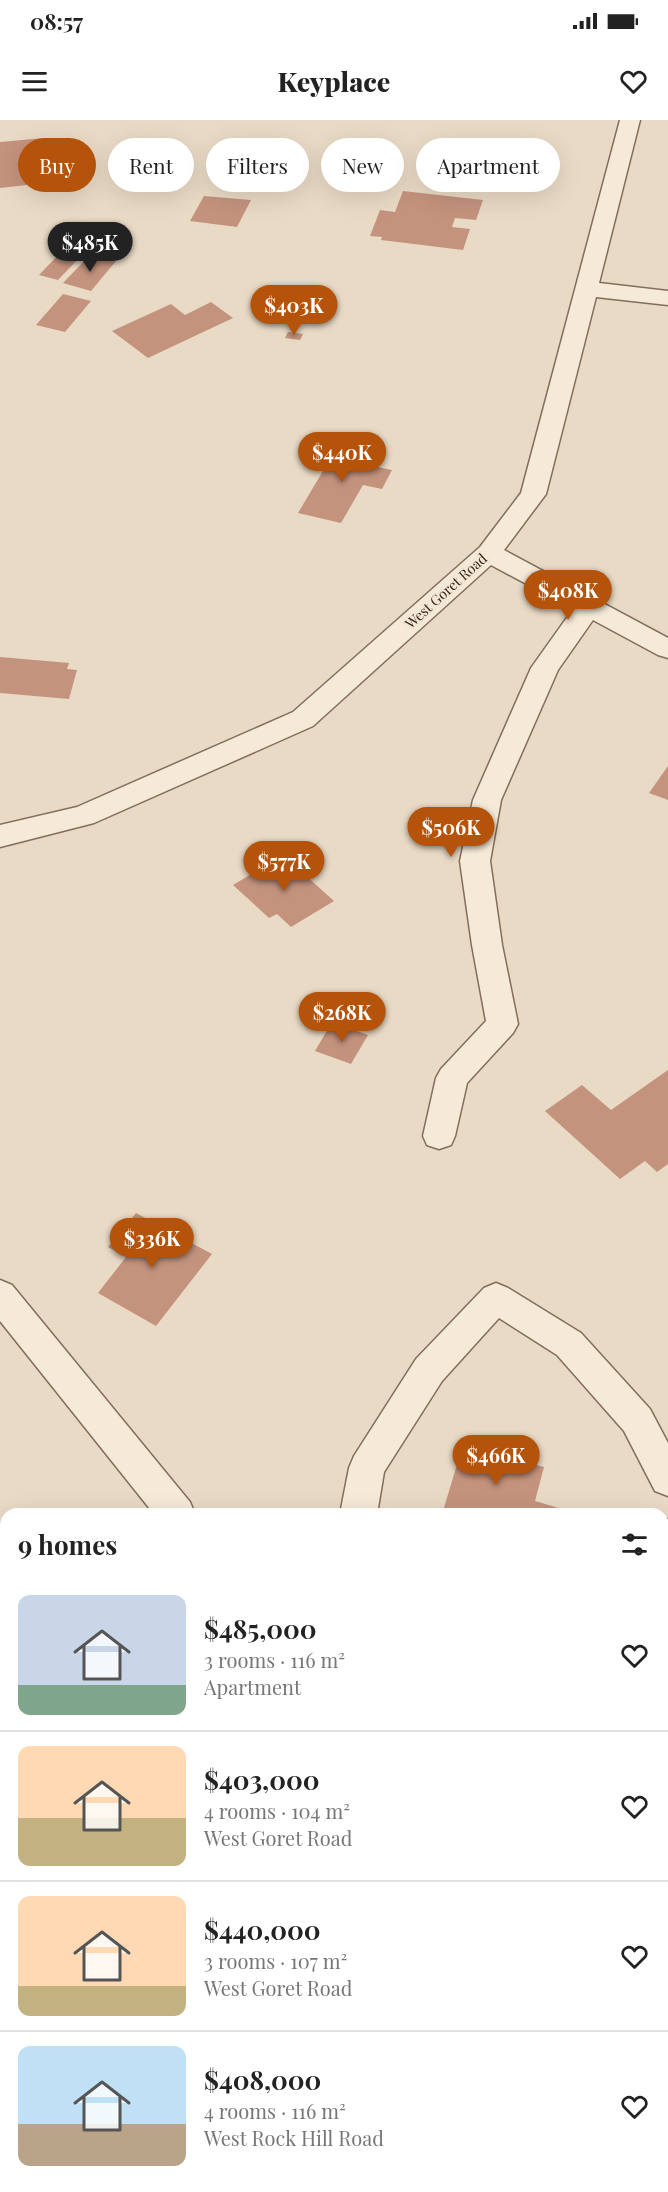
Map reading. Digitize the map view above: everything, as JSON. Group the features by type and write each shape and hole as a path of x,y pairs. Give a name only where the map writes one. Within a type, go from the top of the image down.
{"street":[{"name":"West Goret Road","path":"0,836 84,816 303,719 489,553 533,494 630,120"},
{"path":"587,289 668,298"},
{"path":"489,553 668,649"},
{"path":"439,1136 452,1078 502,1024 487,945 475,861 488,800 545,668 589,607"},
{"path":"0,1295 172,1508"},
{"path":"359,1508 367,1468 429,1370 496,1298 569,1344 637,1420 668,1479"}],"building":[{"path":"18,140 18,186 0,188 0,142"},
{"path":"404,191 483,200 476,220 455,218 452,227 470,229 463,250 381,240 382,237 370,236 380,210 395,212"},
{"path":"204,196 251,200 237,227 190,221"},
{"path":"62,251 81,256 58,280 39,275"},
{"path":"91,254 116,261 91,291 63,283"},
{"path":"63,294 91,301 65,332 36,325"},
{"path":"211,302 233,318 148,358 112,331 171,304 185,315"},
{"path":"288,332 303,334 300,340 285,338"},
{"path":"345,434 361,438 348,461 392,470 382,489 363,485 341,523 298,513"},
{"path":"0,657 69,663 67,669 77,670 69,699 0,693"},
{"path":"668,766 668,800 649,793"},
{"path":"283,855 334,901 291,927 277,914 269,918 233,885"},
{"path":"332,1022 368,1035 351,1064 315,1051"},
{"path":"668,1070 668,1164 657,1172 645,1161 620,1179 545,1111 582,1085 611,1110"},
{"path":"136,1213 212,1254 156,1326 98,1293 126,1257 108,1247"},
{"path":"463,1445 544,1467 535,1501 559,1508 444,1508"}]}
